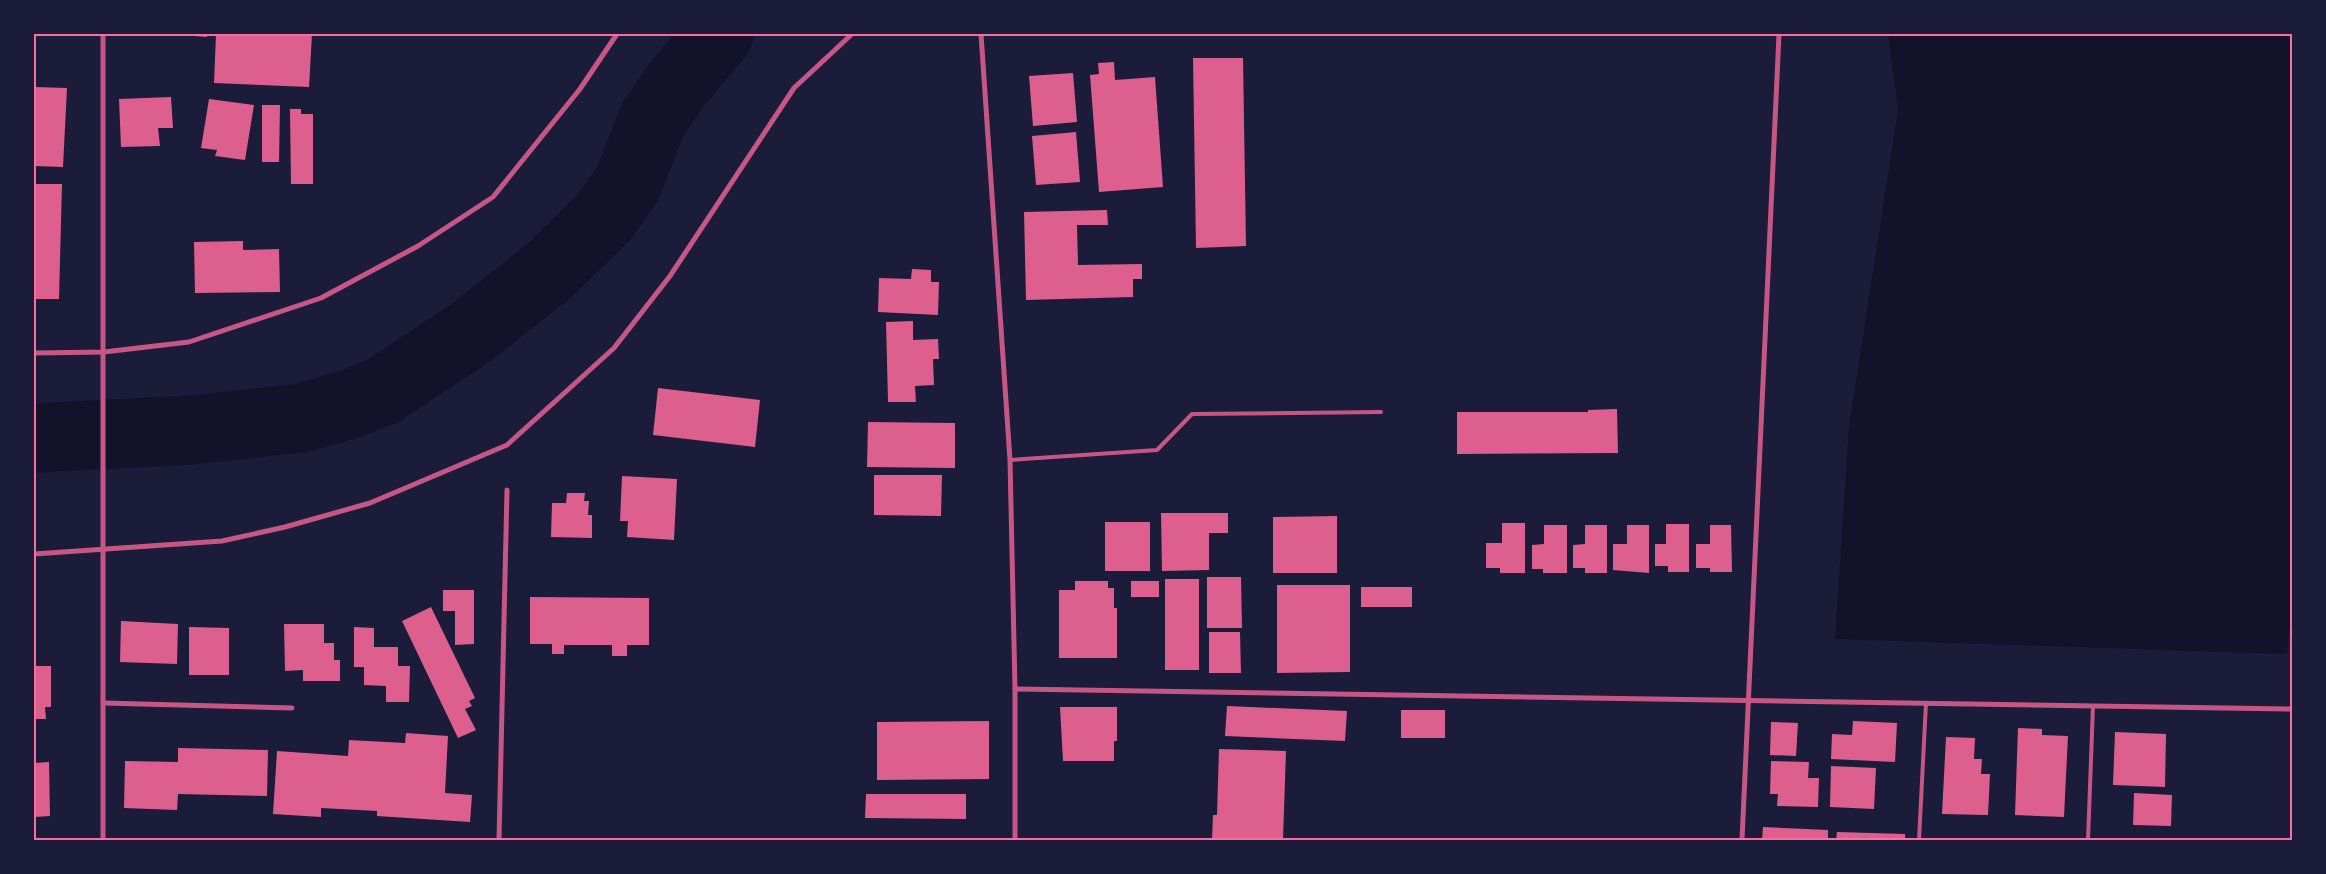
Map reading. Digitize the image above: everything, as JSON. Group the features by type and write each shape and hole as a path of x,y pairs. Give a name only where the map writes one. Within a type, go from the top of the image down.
{"street":[{"path":"103,34 104,352 102,375 104,528 102,551 104,840"},
{"path":"34,354 104,352 189,342 320,298 418,246 494,197 580,89 617,34"},
{"path":"34,554 102,551 222,541 286,527 370,503 507,444 614,348 670,276 794,88 852,34"},
{"path":"981,34 1010,460 1015,688 1015,840"},
{"path":"1742,840 1779,34"},
{"path":"499,840 507,490"},
{"path":"1015,688 2292,709"},
{"path":"103,703 292,708"}],"lane":[{"path":"1010,460 1157,450 1192,414 1381,412"},
{"path":"1919,840 1926,703"},
{"path":"2088,840 2093,706"}],"shaded area":[{"path":"1888,34 2292,34 2292,597 2287,654 1835,639 1849,427 1898,110"}],"building":[{"path":"170,34 207,34 207,37"},
{"path":"216,34 312,34 309,87 214,83"},
{"path":"1193,58 1243,58 1246,246 1196,248"},
{"path":"1114,62 1115,80 1155,77 1163,187 1099,192 1090,75 1099,74 1098,63"},
{"path":"1073,73 1077,122 1033,126 1029,76"},
{"path":"34,87 67,88 63,167 34,166"},
{"path":"171,97 173,128 158,128 160,146 121,147 119,99"},
{"path":"209,99 254,105 245,160 215,156 217,150 201,148"},
{"path":"262,105 280,105 279,162 262,162"},
{"path":"290,109 301,109 301,114 313,114 313,184 291,184"},
{"path":"1076,132 1080,182 1036,185 1032,136"},
{"path":"34,184 62,184 59,299 34,299"},
{"path":"1107,210 1108,225 1077,225 1078,265 1142,264 1142,279 1133,279 1133,297 1026,300 1024,212"},
{"path":"243,241 243,250 279,249 280,292 195,293 194,242"},
{"path":"912,269 931,270 931,282 939,282 938,315 878,312 879,278 911,279"},
{"path":"913,321 913,340 938,339 939,359 933,359 934,385 915,386 916,402 888,402 886,322"},
{"path":"658,388 760,400 755,447 653,435"},
{"path":"1617,409 1618,453 1457,454 1457,412 1588,412 1588,410"},
{"path":"868,422 955,423 955,468 867,467"},
{"path":"874,475 942,475 941,516 874,515"},
{"path":"622,476 677,479 674,540 627,537 628,521 620,521"},
{"path":"567,493 585,493 584,501 589,501 588,515 592,515 592,538 551,537 552,503 566,503"},
{"path":"1161,513 1228,513 1228,533 1209,533 1209,570 1162,571"},
{"path":"1337,516 1337,573 1273,573 1273,517"},
{"path":"1105,522 1150,522 1150,571 1105,571"},
{"path":"1502,523 1525,523 1525,573 1500,573 1500,568 1486,568 1486,543 1502,543"},
{"path":"1666,524 1689,524 1689,572 1668,572 1668,566 1655,566 1655,544 1666,544"},
{"path":"1544,525 1567,525 1567,573 1543,573 1543,569 1532,569 1532,545 1544,544"},
{"path":"1585,525 1607,525 1607,573 1585,573 1585,568 1573,568 1573,545 1585,544"},
{"path":"1627,525 1649,525 1649,573 1613,570 1613,544 1627,544"},
{"path":"1710,525 1731,525 1732,572 1710,572 1710,568 1696,568 1696,544 1710,544"},
{"path":"1207,577 1241,577 1242,628 1207,628"},
{"path":"1165,579 1199,579 1199,670 1165,670"},
{"path":"1075,581 1108,581 1108,588 1114,588 1114,608 1117,608 1117,658 1059,658 1059,590 1075,590"},
{"path":"1131,581 1159,581 1159,597 1131,597"},
{"path":"1277,585 1350,585 1350,672 1277,673"},
{"path":"1361,587 1412,587 1412,607 1361,607"},
{"path":"443,590 474,590 474,644 455,645 455,611 443,611"},
{"path":"530,597 649,598 649,645 627,645 627,656 612,656 612,645 564,645 564,654 552,654 552,644 530,644"},
{"path":"431,607 475,698 469,701 472,706 465,709 476,730 458,738 402,621"},
{"path":"121,621 178,624 177,664 120,662"},
{"path":"284,624 324,624 324,643 334,643 334,660 340,660 340,681 303,681 303,670 285,671"},
{"path":"189,627 229,628 229,675 189,675"},
{"path":"354,627 374,628 374,647 398,647 398,666 410,666 409,702 386,702 386,686 364,685 364,667 354,667"},
{"path":"1209,632 1240,632 1241,673 1209,673"},
{"path":"34,666 51,666 51,707 45,707 46,719 34,719"},
{"path":"1227,706 1347,711 1345,741 1225,736"},
{"path":"1060,707 1117,707 1117,741 1114,741 1114,761 1063,761"},
{"path":"1401,710 1445,710 1445,738 1401,738"},
{"path":"989,721 989,779 877,780 877,722"},
{"path":"1853,721 1897,723 1895,762 1831,759 1832,734 1852,735"},
{"path":"1771,722 1798,723 1796,756 1770,755"},
{"path":"2018,728 2042,729 2042,735 2068,736 2064,817 2015,815"},
{"path":"2115,732 2166,734 2165,787 2113,785"},
{"path":"406,733 448,736 445,793 472,795 470,822 377,816 377,811 321,808 321,817 273,814 277,751 348,756 349,740 405,743"},
{"path":"1946,737 1975,738 1974,759 1982,759 1981,774 1990,774 1988,815 1942,814"},
{"path":"178,748 268,750 267,796 178,794 177,810 124,808 125,761 178,762"},
{"path":"1219,749 1286,751 1283,840 1212,839 1213,815 1217,815"},
{"path":"1771,761 1809,762 1808,778 1819,778 1818,807 1777,806 1778,794 1770,794"},
{"path":"49,762 50,816 34,817 34,763"},
{"path":"1831,766 1876,768 1874,809 1830,807"},
{"path":"2134,793 2172,795 2171,826 2133,825"},
{"path":"866,794 966,794 966,819 865,818"},
{"path":"1763,827 1828,830 1828,840 1762,840"},
{"path":"1837,832 1905,834 1905,840 1836,840"}],"waterway":[{"path":"34,438 191,430 301,418 347,405 381,392 469,334 550,270 604,217 627,185 653,119 675,87 719,34"}]}
